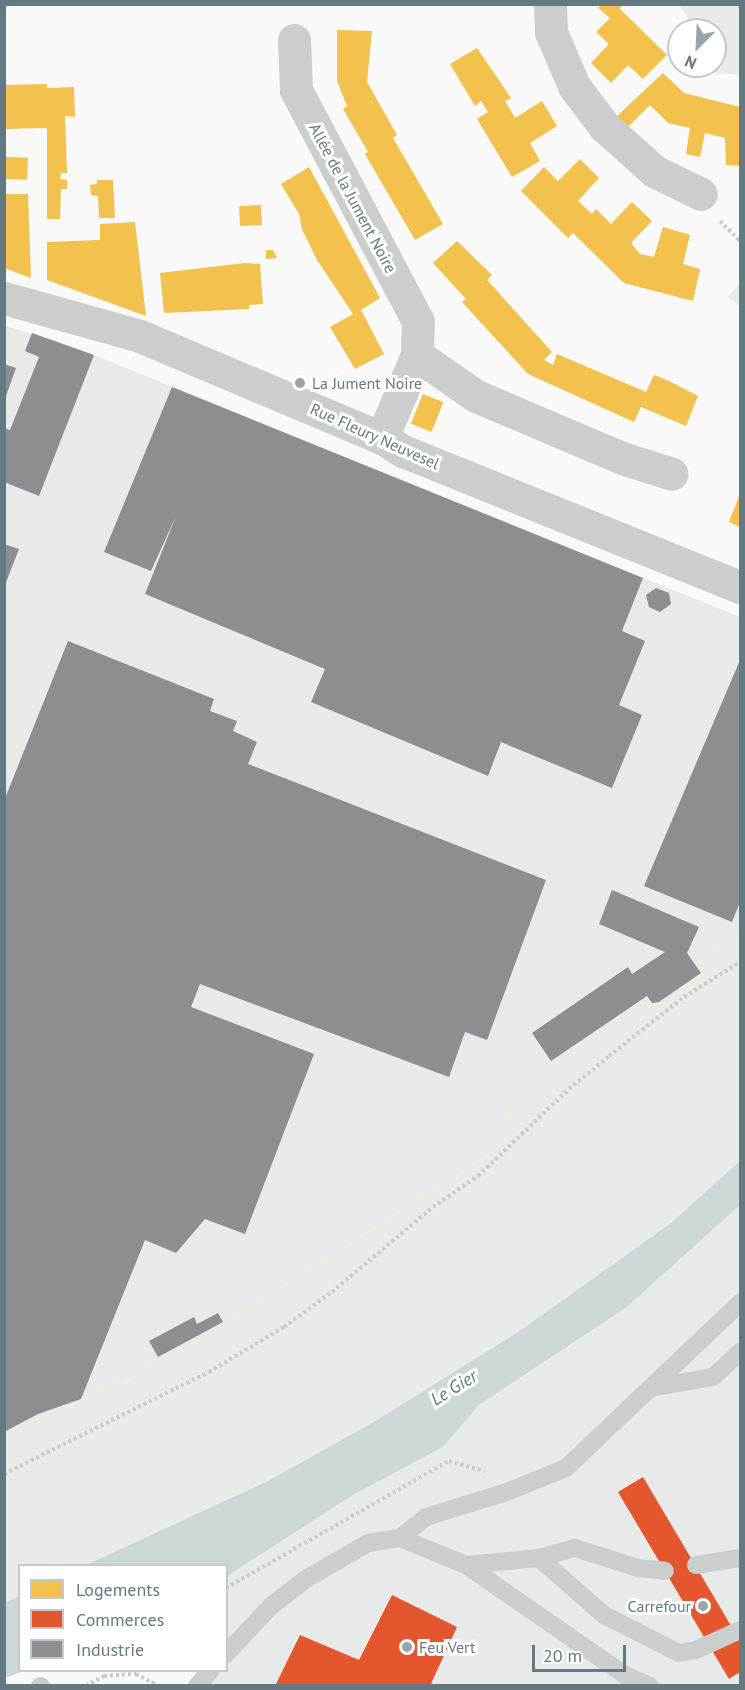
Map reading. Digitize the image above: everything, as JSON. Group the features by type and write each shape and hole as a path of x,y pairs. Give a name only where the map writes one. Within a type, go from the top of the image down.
{"street":[{"path":"550,4 551,32 574,86 604,126 654,171 701,194"},
{"name":"Allée de la Jument Noire","path":"294,40 296,90 418,321 417,355 382,438"},
{"name":"Rue Fleury Neuvesel","path":"4,298 140,336 382,438 403,451 741,587"},
{"path":"417,355 476,396 622,458 672,474"}],"lane":[{"path":"228,1652 271,1606 306,1579 368,1543 400,1538 426,1517 507,1492 566,1468 656,1387 741,1304"},
{"path":"656,1387 713,1377 741,1352"},
{"path":"400,1538 466,1565 625,1675 650,1686"},
{"path":"466,1565 539,1558 575,1548 638,1568 665,1571"},
{"path":"539,1558 604,1615 667,1650 696,1650 741,1630"},
{"path":"696,1565 741,1558"},
{"path":"197,1686 210,1672"}],"path":[{"path":"4,1474 209,1372 284,1327 332,1292 433,1207 478,1176 569,1089 609,1056 684,997 741,962"},
{"path":"228,1587 449,1461 487,1472 507,1492"},
{"path":"86,1686 104,1676 136,1674 159,1686"}],"shaded area":[{"path":"679,5 740,5 740,75 727,74 727,18 688,18"},
{"path":"740,282 740,307 728,297"},
{"path":"4,325 94,355 740,617 740,934 695,964 701,973 659,1002 652,1003 648,997 520,1083 492,1152 273,1293 124,1383 118,1381 5,1432"},
{"path":"740,934 740,1161 671,1223 518,1332 377,1420 268,1481 88,1564 18,1564 18,1596 5,1603 4,1432 118,1381 125,1383 137,1375 139,1369 273,1293 492,1152 520,1083 647,996 652,1003 660,1002 701,973 695,964"},
{"path":"740,1205 740,1685 202,1686 195,1672 228,1672 228,1575 353,1495 443,1447 479,1405 627,1307"}],"water":[{"name":"Le Gier","path":"740,1161 740,1205 627,1307 479,1405 443,1447 353,1495 228,1575 228,1564 88,1564 268,1481 377,1420 518,1332 671,1223"},
{"path":"18,1596 18,1672 21,1672 5,1678 5,1603"}],"building: Logements":[{"path":"601,5 623,5 619,8 667,55 643,79 628,65 611,83 591,63 609,44 596,32 610,18 598,8"},
{"path":"337,30 372,31 367,82 397,135 393,138 443,224 415,240 365,154 368,152 343,109 347,106 337,81"},
{"path":"477,48 511,98 505,101 515,118 542,101 557,126 530,143 540,161 512,177 477,119 488,112 481,101 475,106 450,64"},
{"path":"663,73 684,93 740,107 740,166 726,165 725,138 705,133 700,157 686,154 690,128 668,123 650,105 627,128 616,117"},
{"path":"47,84 47,88 74,87 75,117 65,116 67,173 61,173 60,179 67,180 67,189 61,189 60,219 47,219 47,128 4,129 4,85"},
{"path":"4,157 28,158 27,180 4,179"},
{"path":"580,159 599,178 578,201 592,214 596,209 611,224 632,202 652,221 631,243 640,254 654,257 663,227 690,235 683,264 700,269 693,301 624,283 573,233 568,238 521,191 544,167 558,181"},
{"path":"309,167 380,298 361,310 384,354 355,369 330,327 353,314 317,260 302,229 299,214 281,184"},
{"path":"97,180 113,180 115,218 99,218 98,196 91,195 90,185 97,184"},
{"path":"4,194 28,194 31,278 4,268"},
{"path":"261,205 262,225 240,226 239,206"},
{"path":"135,222 146,316 47,280 47,242 100,240 100,224"},
{"path":"457,241 492,275 487,280 552,352 544,360 553,365 557,354 646,392 654,375 667,380 698,396 686,426 641,407 634,422 528,374 462,302 466,299 433,263"},
{"path":"266,250 273,250 277,258 266,259"},
{"path":"245,263 260,264 263,304 249,305 249,309 164,313 160,273"},
{"path":"423,394 443,402 431,432 411,424"},
{"path":"740,494 740,527 729,522"}],"building: Commerces":[{"name":"Carrefour","path":"643,1477 740,1641 740,1672 729,1679 618,1492"},
{"name":"Feu Vert","path":"392,1595 457,1627 430,1686 275,1686 300,1635 359,1660"}],"building: Industrie":[{"path":"32,333 94,355 39,496 4,482 4,428 10,430 39,357 25,351"},
{"path":"4,364 16,368 5,399 4,399"},
{"path":"172,387 643,578 622,631 645,641 619,705 642,715 612,788 501,742 488,776 311,702 325,669 145,594 176,516 151,571 104,552"},
{"path":"4,544 19,549 5,585 4,585"},
{"path":"656,588 669,593 671,604 660,612 649,607 646,595"},
{"path":"68,641 214,699 210,711 237,721 233,731 257,742 248,764 546,880 487,1040 465,1032 449,1077 200,984 191,1007 314,1054 245,1234 205,1219 176,1253 145,1240 81,1399 38,1414 4,1432 4,801"},
{"path":"740,660 740,902 732,922 644,886"},
{"path":"612,890 699,927 687,953 701,973 659,1002 652,1003 647,996 551,1061 532,1033 628,967 632,974 665,952 599,924"},
{"path":"218,1313 223,1322 158,1357 149,1341 194,1317 197,1324"}],"place":[{"name":"La Jument Noire","path":"300,383"},
{"name":"Carrefour","path":"703,1606"},
{"name":"Feu Vert","path":"407,1647"}]}
